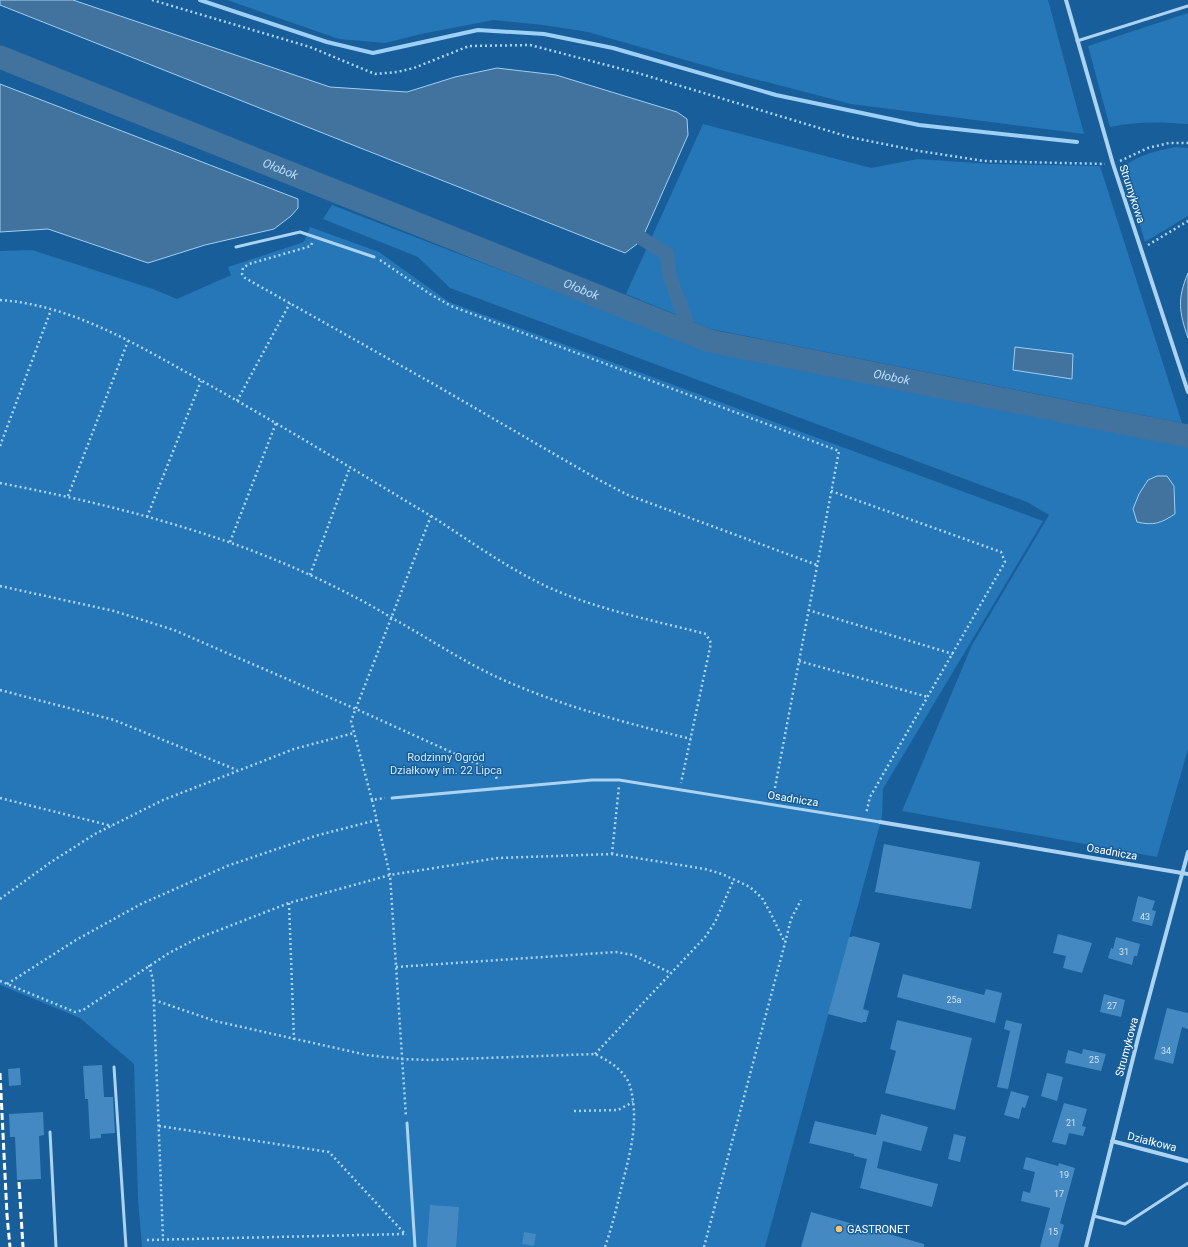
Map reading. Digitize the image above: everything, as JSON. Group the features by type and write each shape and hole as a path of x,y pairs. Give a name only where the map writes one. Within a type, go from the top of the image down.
{"street":[{"name":"Strumykowa","path":"1066,0 1113,164 1188,392"},
{"name":"Osadnicza","path":"880,822 1188,874"},
{"name":"Strumykowa","path":"1086,1247 1138,1038 1188,852"},
{"name":"Działkowa","path":"1112,1141 1188,1161"}],"lane":[{"path":"1077,41 1188,6"},
{"path":"236,247 300,232 374,257"},
{"name":"Osadnicza","path":"392,798 592,780 619,780 880,822"},
{"path":"114,1067 126,1247"},
{"path":"406,1123 415,1247"},
{"path":"50,1132 56,1247"},
{"path":"1094,1216 1125,1224 1188,1183"}],"path":[{"path":"152,0 310,47 375,74 397,72 414,68 469,46 530,45 641,74 848,136 919,151 984,161 1113,164 1148,148 1169,143 1188,143"},
{"path":"1141,250 1188,221"},
{"path":"315,237 311,246 248,264 243,268 242,274 245,278 437,386 599,480 628,495 817,565"},
{"path":"374,257 451,306 839,451 772,804"},
{"path":"0,300 16,301 76,317 102,328 174,364 350,467 529,578 589,604 706,634 711,643 680,790"},
{"path":"237,400 290,303"},
{"path":"0,446 51,310"},
{"path":"68,496 128,341"},
{"path":"147,517 201,381"},
{"path":"230,542 276,423"},
{"path":"310,575 350,467"},
{"path":"0,483 68,496 147,517 230,542 310,575 392,618 458,658 500,678 566,704 610,718 691,739"},
{"path":"831,491 1001,552 1005,562 870,797 864,820"},
{"path":"406,1123 390,875 351,721 431,516"},
{"path":"0,586 114,611 174,630 356,708 493,771 502,788"},
{"path":"808,610 953,654"},
{"path":"799,661 928,697"},
{"path":"0,690 114,720 237,770"},
{"path":"0,899 51,862 95,834 163,800 294,749 354,733"},
{"path":"612,854 619,780"},
{"path":"0,798 112,826"},
{"path":"372,800 392,798"},
{"path":"7,984 76,940 141,904 163,894 227,866 315,836 377,820"},
{"path":"0,981 75,1012 83,1010 149,965 196,939 289,903 390,875 498,858 612,854 705,869 734,879 750,887 762,898 785,943"},
{"path":"595,1054 706,936 715,922 734,879"},
{"path":"704,1247 791,920 801,900"},
{"path":"289,903 294,1040"},
{"path":"396,967 616,952 633,955 671,973"},
{"path":"149,965 154,980 163,1239"},
{"path":"154,1000 215,1022 367,1055 402,1059 430,1060 595,1054 606,1059 620,1070 628,1081 632,1092 635,1116 630,1157 612,1227 605,1247"},
{"path":"574,1111 618,1110 633,1102"},
{"path":"159,1126 330,1152 404,1234 415,1242"},
{"path":"147,1240 404,1234"}],"green space":[{"path":"227,0 1048,0 1084,134 851,104 724,71 588,32 543,25 494,20 421,34 385,43 339,39"},
{"path":"1188,13 1188,124 1149,122 1110,127 1088,46"},
{"path":"703,124 871,168 918,159 991,164 1100,166 1182,423 711,329 626,294"},
{"path":"1176,147 1188,148 1188,216 1145,242 1123,167 1148,154"},
{"path":"332,205 716,353 1188,447 1188,749 1157,857 902,811 972,645 1049,515 1027,502 450,288 418,257 323,219"},
{"name":"Rodzinny Ogród Działkowy im. 22 Lipca","path":"310,227 379,252 449,302 1043,521 883,789 882,817 765,1247 142,1247 138,1199 134,1064 80,1018 0,985 0,251 32,250 153,289 177,299 231,275 228,267 304,242"}],"shaded area":[{"path":"0,0 73,0 330,87 407,92 455,77 497,68 556,75 677,112 687,119 688,135 645,232 637,244 625,253 0,5"},
{"path":"0,84 298,199 298,208 291,216 274,229 205,245 148,263 48,229 0,232"},
{"path":"1188,273 1188,338 1180,306 1182,290"},
{"path":"1015,347 1073,354 1072,379 1013,370"},
{"path":"1157,476 1167,476 1174,486 1175,514 1166,520 1153,524 1137,522 1133,509 1139,494 1148,480"}],"building":[{"path":"884,844 980,862 971,909 875,892"},
{"path":"1138,896 1155,901 1152,910 1156,911 1152,926 1132,921"},
{"path":"1058,934 1092,943 1082,973 1063,968 1066,956 1053,953"},
{"path":"853,936 880,943 863,1009 869,1011 866,1022 862,1023 828,1014 849,937"},
{"path":"1116,937 1140,944 1137,956 1134,956 1132,965 1108,958 1111,948 1113,949"},
{"path":"903,974 984,995 986,989 1002,993 995,1023 897,997"},
{"path":"1104,994 1125,1000 1121,1017 1100,1012"},
{"path":"1167,1008 1188,1013 1188,1029 1182,1027 1173,1064 1154,1059"},
{"path":"897,1020 972,1038 955,1110 885,1093 896,1051 890,1049"},
{"path":"1006,1020 1022,1024 1008,1089 997,1087 1010,1031 1004,1029"},
{"path":"1083,1049 1106,1054 1101,1071 1065,1063 1068,1050 1082,1054"},
{"path":"102,1065 104,1097 113,1097 115,1133 101,1134 101,1138 90,1139 88,1099 85,1099 83,1066"},
{"path":"20,1068 21,1085 9,1086 8,1069"},
{"path":"1047,1073 1063,1077 1057,1101 1041,1096"},
{"path":"1011,1091 1029,1096 1025,1108 1022,1107 1019,1119 1004,1115"},
{"path":"1064,1103 1087,1109 1082,1126 1086,1127 1083,1136 1069,1133 1066,1145 1052,1142"},
{"path":"43,1112 44,1135 39,1136 41,1179 17,1180 15,1137 10,1137 9,1114"},
{"path":"881,1114 928,1127 921,1151 883,1141 877,1168 938,1184 932,1207 860,1188 867,1159 854,1156 854,1154 809,1143 815,1121 876,1135"},
{"path":"954,1134 966,1137 960,1162 948,1159"},
{"path":"1026,1157 1058,1166 1059,1163 1075,1168 1060,1223 1064,1225 1058,1247 1040,1247 1050,1208 1021,1201 1023,1191 1030,1193 1035,1172 1023,1169"},
{"path":"430,1205 459,1207 456,1247 427,1247"},
{"name":"GASTRONET","path":"811,1212 924,1244 924,1247 801,1247"},
{"path":"524,1232 536,1234 534,1246 522,1244"}],"waterway":[{"path":"200,0 327,42 373,53 478,30 544,34 613,48 776,95 919,125 1077,142"},
{"name":"Ołobok","path":"0,57 710,341 1188,436"},
{"path":"641,238 667,254 670,277 691,334"}],"railway":[{"path":"0,1073 10,1247"},
{"path":"19,1182 23,1247"}],"place":[{"name":"GASTRONET","path":"839,1229"}]}
